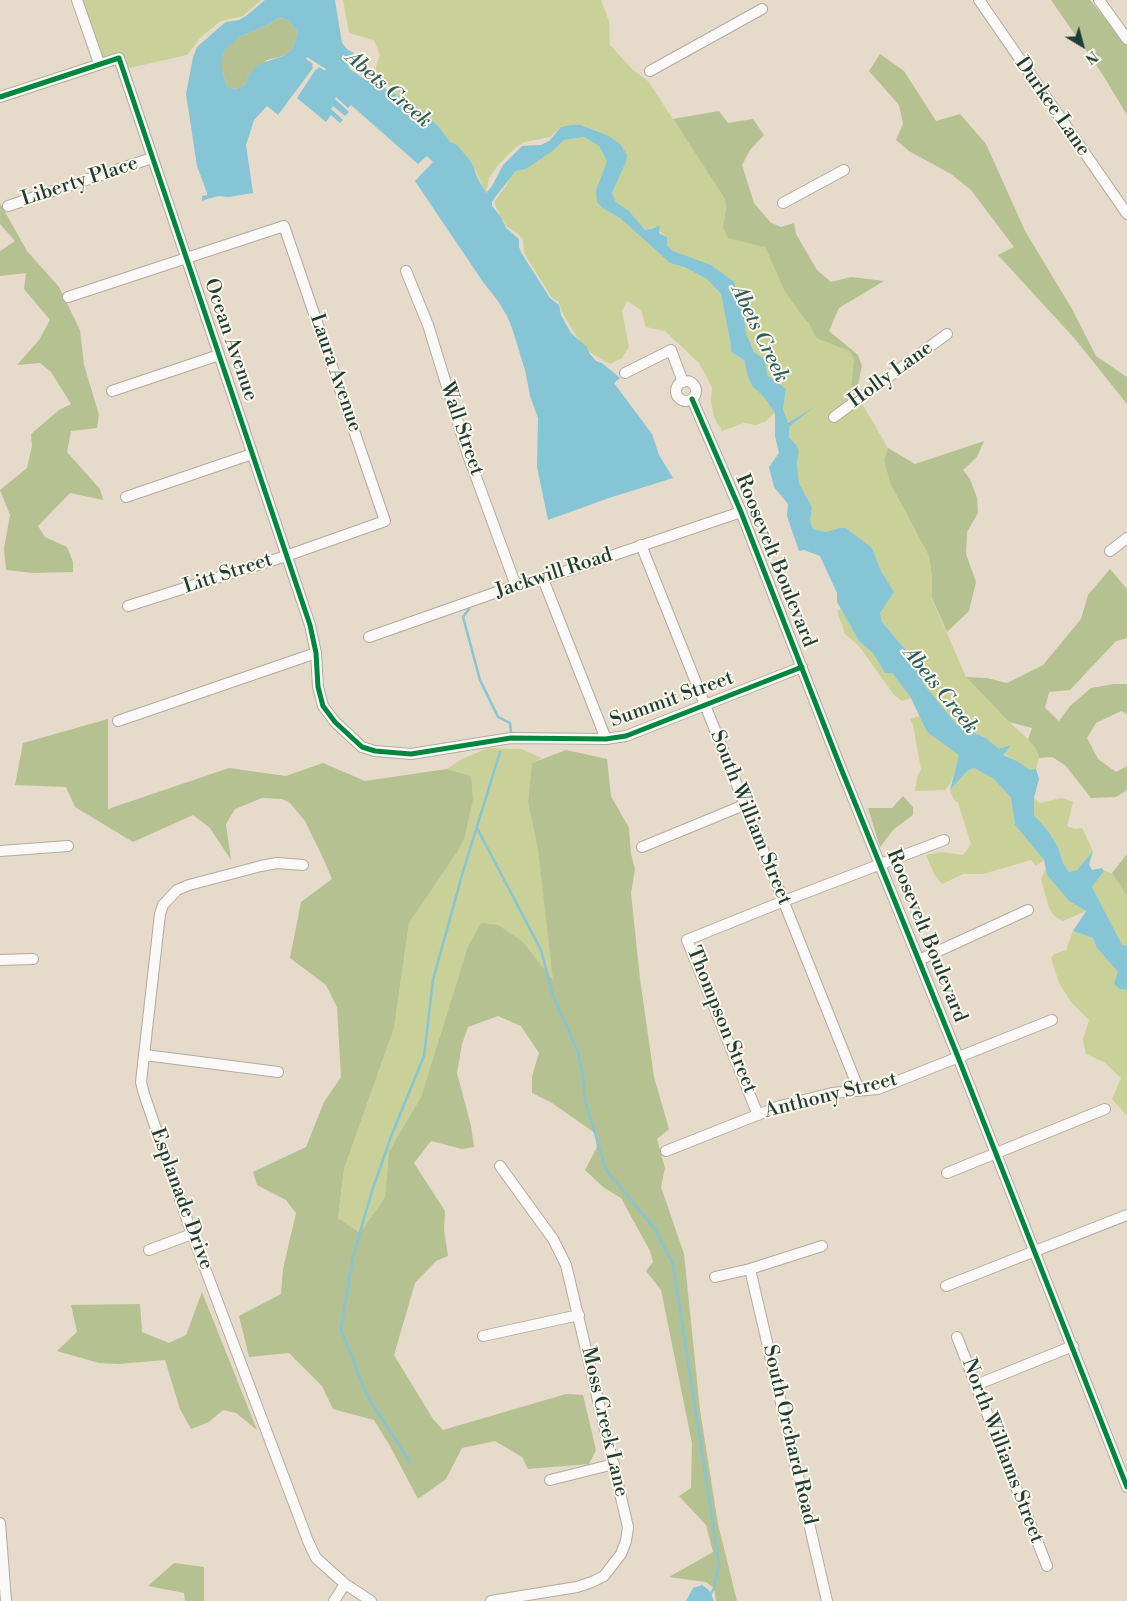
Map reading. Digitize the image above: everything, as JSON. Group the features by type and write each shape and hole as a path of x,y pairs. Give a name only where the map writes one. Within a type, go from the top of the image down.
{"street":[{"path":"0,97 99,64 77,0"},
{"name":"Durkee Lane","path":"979,0 1127,214"},
{"path":"1099,0 1127,40"},
{"path":"650,71 762,9"},
{"name":"Ocean Avenue","path":"99,64 119,58 310,625 316,653"},
{"name":"Liberty Place","path":"8,206 152,158"},
{"path":"783,203 844,170"},
{"name":"Laura Avenue","path":"186,257 284,226 386,521"},
{"path":"68,297 186,257"},
{"name":"Wall Street","path":"406,271 428,325 468,455 516,586"},
{"name":"Holly Lane","path":"834,417 947,334"},
{"name":"Roosevelt Boulevard","path":"625,373 670,350 683,382"},
{"path":"112,391 219,355"},
{"name":"Roosevelt Boulevard","path":"687,381 695,386 695,396 692,399 684,401 678,396 677,388 683,382 687,381"},
{"name":"Roosevelt Boulevard","path":"692,399 741,512 1073,1346 1127,1487"},
{"path":"126,496 252,454"},
{"name":"Jackwill Road","path":"368,637 741,512"},
{"name":"Litt Street","path":"128,606 286,556 386,521"},
{"path":"1110,550 1127,538"},
{"name":"South William Street","path":"641,545 859,1090"},
{"path":"543,579 606,739"},
{"path":"118,721 316,653"},
{"name":"Summit Street","path":"316,653 318,687 323,706 335,722 362,747 375,751 411,754 510,738 606,739 626,736 802,667"},
{"path":"642,846 744,805"},
{"path":"784,901 944,840"},
{"path":"0,851 68,846"},
{"name":"Esplanade Drive","path":"303,865 277,863 189,885 177,890 163,905 160,914 141,1082 192,1234 308,1542 316,1558 345,1584 371,1601"},
{"name":"Thompson Street","path":"758,1115 687,940 784,901"},
{"path":"919,960 1028,910"},
{"path":"0,960 33,959"},
{"name":"Anthony Street","path":"666,1150 780,1106 807,1098 878,1089 1052,1020"},
{"path":"145,1055 278,1072"},
{"path":"947,1173 1105,1109"},
{"name":"Moss Creek Lane","path":"491,1601 578,1586 604,1576 621,1554 626,1541 628,1527 568,1271 561,1253 500,1166"},
{"path":"946,1286 1127,1215"},
{"path":"150,1250 192,1234"},
{"path":"715,1277 822,1246"},
{"name":"South Orchard Road","path":"750,1268 827,1601"},
{"path":"484,1336 579,1315"},
{"name":"North Williams Street","path":"957,1337 1048,1566"},
{"path":"976,1385 1073,1346"},
{"path":"550,1480 614,1464"},
{"path":"0,1523 6,1601"},
{"path":"334,1601 345,1584"}],"green space":[{"path":"81,0 261,0 243,16 221,21 201,37 187,55 129,68 120,56 101,59"},
{"path":"343,0 601,0 609,21 610,45 633,70 648,81 725,199 726,208 723,227 765,247 784,290 811,325 816,338 849,351 854,359 851,385 888,448 884,460 890,483 929,556 932,576 932,599 966,677 1036,749 1039,758 1036,769 1030,771 1017,761 1003,754 1010,746 999,750 986,738 957,725 923,683 921,656 909,654 882,622 880,613 893,592 881,571 872,548 839,528 826,532 813,529 810,521 812,507 799,483 797,462 799,452 797,446 789,437 789,427 809,411 788,423 783,409 786,390 767,375 764,360 754,352 746,333 741,296 683,255 673,251 667,245 667,237 659,231 660,225 645,230 629,211 616,202 612,193 626,162 609,136 581,125 561,127 550,137 525,142 516,147 499,164 489,178 486,194 474,167 450,142 439,127 424,112 390,91 390,86 376,75 376,66 380,55 374,40 349,33"},
{"path":"1051,0 1090,0 1127,44 1127,115 1103,75"},
{"path":"280,17 289,21 298,34 292,49 283,56 267,60 248,76 246,84 239,88 233,89 227,86 222,72 222,58 225,50 239,37 272,23"},
{"path":"880,54 904,71 936,121 960,114 986,144 1025,231 1072,309 1096,356 1127,377 1127,404 1075,339 998,255 1014,247 971,190 951,174 909,151 896,140 903,124 899,105 869,71"},
{"path":"719,111 728,123 753,119 764,135 750,150 742,165 754,203 770,222 781,227 794,223 796,234 817,270 831,282 851,277 884,281 839,308 829,331 858,355 862,366 856,394 851,385 854,359 849,351 816,338 810,325 784,290 765,247 728,238 723,227 726,208 725,199 673,119"},
{"path":"584,137 599,146 607,161 596,190 604,209 620,218 670,263 684,267 707,279 721,294 731,352 744,360 747,375 752,386 763,396 775,413 766,421 756,425 744,423 722,431 714,417 711,401 712,387 699,363 665,331 646,327 641,310 627,301 622,311 629,347 622,358 610,364 588,351 575,334 563,314 558,301 552,298 524,253 523,239 506,226 495,205 495,201 516,171 526,169 554,150 564,140"},
{"path":"0,203 27,251 59,287 80,330 84,365 99,415 97,428 71,431 67,452 100,489 103,500 70,493 38,526 45,537 67,547 73,562 73,572 33,573 6,570 4,548 10,515 0,490 27,468 32,446 31,434 59,410 71,404 51,372 40,363 17,365 39,340 50,320 24,289 26,273 0,276 0,251 15,241 0,224"},
{"path":"984,441 977,457 963,470 970,479 977,498 978,513 967,532 966,554 976,582 969,611 947,632 932,598 932,576 929,556 890,483 884,460 888,448 915,464"},
{"path":"1110,569 1127,589 1127,638 1116,641 1070,690 1049,692 1045,708 1059,721 1070,706 1091,688 1127,684 1127,714 1121,711 1096,723 1087,738 1098,759 1116,772 1127,766 1127,790 1116,797 1091,798 1065,765 1052,757 1039,758 1036,749 1028,739 1032,728 1009,722 966,677 987,678 1007,683 1043,665 1081,619 1088,595"},
{"path":"841,609 859,641 873,653 885,673 892,673 911,698 902,701 894,695 859,646 845,634 837,611"},
{"path":"920,716 927,732 960,755 951,782 945,790 915,791 917,777 921,769 913,725 910,719"},
{"path":"108,719 108,809 229,768 286,776 323,763 365,781 447,769 471,776 473,800 464,839 456,854 409,923 394,1028 344,1169 338,1218 360,1233 385,1197 389,1151 421,1097 468,946 481,923 498,925 523,942 553,980 538,850 528,802 532,763 566,750 607,759 611,796 629,828 631,854 635,869 631,893 640,979 654,1077 669,1129 657,1139 665,1168 661,1187 684,1254 700,1410 718,1524 737,1601 716,1601 714,1588 706,1582 669,1577 713,1552 706,1525 679,1496 691,1488 692,1443 661,1290 646,1271 653,1262 650,1251 621,1198 603,1187 585,1170 597,1147 595,1133 552,1103 532,1093 532,1076 539,1053 521,1026 498,1016 468,1027 462,1044 457,1073 471,1126 474,1147 462,1149 431,1141 414,1163 445,1211 444,1230 448,1256 436,1261 415,1283 394,1355 433,1419 443,1430 566,1394 583,1395 596,1450 589,1464 528,1469 522,1457 495,1441 462,1448 446,1479 418,1499 374,1420 333,1409 322,1386 289,1353 249,1357 239,1316 281,1294 283,1269 296,1213 286,1200 257,1185 253,1172 306,1147 324,1102 341,1077 337,1007 326,985 290,958 301,902 332,879 305,821 290,803 282,799 262,798 235,809 226,824 231,860 210,828 193,815 133,842 75,807 66,787 15,785 23,743"},
{"path":"488,748 521,749 542,758 532,763 528,802 538,850 554,982 523,942 481,923 468,946 421,1097 389,1151 385,1197 360,1233 338,1218 344,1169 394,1028 409,923 456,854 471,776 447,769 462,759"},
{"path":"974,768 994,779 1011,798 1015,825 1044,860 1036,866 1031,860 983,874 963,874 942,884 934,874 926,855 941,852 963,855 971,844 958,803 954,800 950,790 967,771"},
{"path":"903,796 913,807 913,815 894,829 880,847 868,808 892,808"},
{"path":"1034,798 1039,803 1062,798 1073,802 1067,826 1075,829 1082,828 1093,851 1077,870 1069,872 1063,863 1058,847 1048,831 1034,815"},
{"path":"1127,854 1127,896 1112,873"},
{"path":"1046,868 1047,875 1069,901 1086,911 1063,921 1054,916 1049,908 1041,879"},
{"path":"1104,871 1112,873 1127,896 1127,946 1122,946 1092,887"},
{"path":"1073,931 1093,938 1098,949 1118,972 1120,989 1127,990 1127,1116 1112,1099 1121,1078 1104,1062 1086,1054 1083,1040 1089,1020 1071,1002 1059,983 1051,958 1054,954 1066,950"},
{"path":"202,1292 257,1430 236,1413 223,1410 209,1422 191,1429 180,1409 165,1360 118,1364 99,1363 57,1351 77,1332 71,1305 140,1304 142,1332 169,1343 186,1335"},
{"path":"174,1563 204,1567 204,1601 185,1601 184,1593 148,1586"}],"water":[{"path":"265,0 335,0 342,43 348,50 354,53 353,61 347,62 350,69 424,112 439,127 450,142 457,145 467,157 474,167 476,175 486,193 503,165 522,146 541,145 549,141 561,127 581,125 609,136 620,144 627,155 626,162 612,193 616,202 629,211 645,230 660,225 659,233 667,237 667,245 673,251 711,265 733,281 741,296 746,333 754,352 765,360 767,375 786,389 783,409 788,423 814,407 789,427 789,437 797,446 799,452 797,462 799,483 812,507 810,521 813,529 826,532 846,528 872,548 881,571 894,592 880,613 882,622 909,654 921,656 923,683 957,725 986,738 999,749 1011,745 1003,755 1017,761 1030,770 1036,769 1039,779 1034,798 1034,815 1048,831 1058,847 1063,863 1069,872 1077,870 1093,851 1089,864 1092,870 1102,868 1104,871 1092,887 1122,945 1127,946 1127,990 1120,989 1114,984 1118,972 1097,948 1093,938 1073,931 1086,911 1069,901 1047,875 1044,860 1015,825 1011,798 994,779 974,768 967,771 950,790 959,755 927,732 911,698 892,673 885,673 873,653 859,641 837,602 837,593 820,556 804,550 799,551 787,516 788,504 774,487 769,467 779,453 775,436 775,413 763,396 752,386 747,375 744,360 731,352 721,294 707,279 684,267 670,263 620,218 604,209 597,202 596,190 607,161 599,146 584,137 564,140 554,150 526,169 516,171 496,196 492,206 501,217 506,228 519,239 519,247 522,254 550,298 559,305 561,315 571,333 586,346 596,361 602,363 620,378 614,383 652,434 659,455 673,478 548,520 537,467 538,418 530,396 525,370 512,328 498,301 483,282 415,181 433,162 427,156 418,164 351,105 348,108 336,97 335,99 349,112 345,116 333,106 331,109 343,120 340,123 331,115 326,122 297,98 316,69 319,67 325,71 326,69 307,57 306,59 313,64 313,68 278,115 267,106 254,120 246,145 253,193 229,197 219,196 202,201 202,196 207,195 207,193 197,166 186,94 193,57 197,47 222,25 246,16","holes":["280,17 289,21 298,34 292,49 283,56 259,64 248,76 246,84 239,88 233,89 227,86 222,72 222,58 225,50 239,37 272,23"]},
{"path":"702,1585 709,1590 714,1601 686,1601 693,1588"}],"waterway":[{"path":"469,609 463,617 480,680 498,717 510,723 511,732"},
{"path":"410,1462 367,1396 341,1329 353,1256 373,1188 392,1134 424,1056 433,980 462,875 500,752"},
{"path":"477,828 541,950 553,996 578,1052 585,1100 606,1170 655,1229 673,1264 719,1563 714,1588 707,1601"}],"cycle path":[{"path":"0,97 119,58 310,625 316,653 318,687 323,706 335,722 362,747 375,751 411,754 511,738 606,739 626,736 802,667"},
{"path":"692,399 741,512 1127,1487"}],"water label":[{"name":"Abets Creek","path":"388,90"},
{"name":"Abets Creek","path":"759,334"},
{"name":"Abets Creek","path":"940,691"}]}
